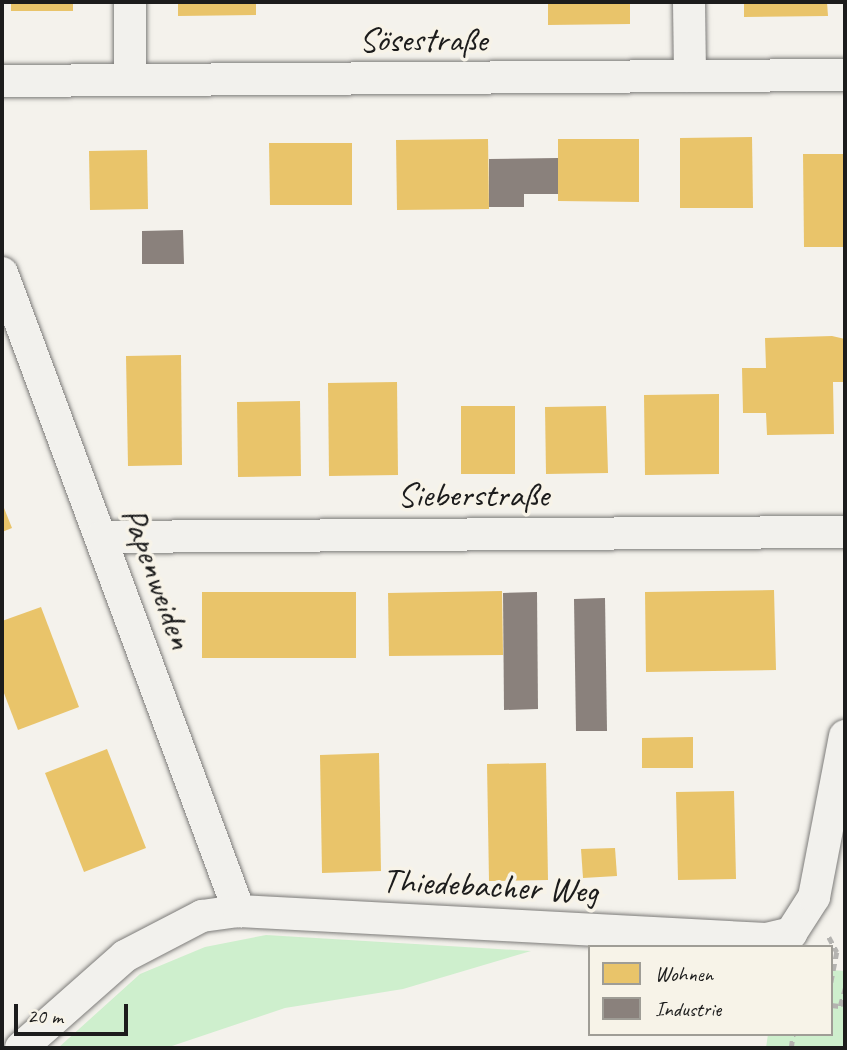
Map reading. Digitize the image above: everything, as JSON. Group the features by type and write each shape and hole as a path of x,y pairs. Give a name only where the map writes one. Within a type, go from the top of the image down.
{"street":[{"path":"130,2 131,80"},
{"path":"689,2 690,76"},
{"name":"Sösestraße","path":"2,81 845,75"},
{"name":"Papenweiden","path":"2,272 239,911"},
{"name":"Sieberstraße","path":"101,537 845,532"},
{"name":"Thiedebacher Weg","path":"21,1048 125,956 202,916 239,911 779,937 799,925 814,897 845,736"}],"path":[{"path":"833,1005 840,1006 845,988"}],"green space":[{"path":"266,935 531,951 403,989 285,1008 166,1048 58,1048 140,974 205,947"},
{"path":"833,970 845,971 845,1048 766,1048 768,1036 833,1036"}],"building: Wohnen":[{"path":"11,2 73,2 73,11 11,11"},
{"path":"178,2 256,2 256,15 178,16"},
{"path":"548,2 630,2 630,24 548,25"},
{"path":"744,2 827,2 828,16 744,17"},
{"path":"752,137 753,208 680,208 680,138"},
{"path":"488,139 489,209 397,210 396,140"},
{"path":"558,139 639,139 639,202 558,201"},
{"path":"269,143 352,143 352,205 270,205"},
{"path":"147,150 148,209 90,210 89,151"},
{"path":"803,154 845,154 845,247 804,247"},
{"path":"832,336 845,339 845,382 833,382 834,434 767,435 766,413 743,413 742,368 766,368 765,338"},
{"path":"181,355 182,465 128,466 126,356"},
{"path":"397,382 398,475 329,476 328,383"},
{"path":"719,394 719,474 645,475 644,395"},
{"path":"300,401 301,476 238,477 237,402"},
{"path":"461,406 515,406 515,474 461,474"},
{"path":"606,406 608,473 546,474 545,407"},
{"path":"2,503 12,528 2,532"},
{"path":"774,590 776,670 646,672 645,592"},
{"path":"502,591 503,655 389,656 388,593"},
{"path":"202,592 356,592 356,658 202,658"},
{"path":"41,607 79,707 18,730 2,688 2,621"},
{"path":"693,737 693,768 642,768 642,738"},
{"path":"107,749 146,848 84,872 45,773"},
{"path":"379,753 381,871 322,873 320,755"},
{"path":"546,763 548,880 489,881 487,764"},
{"path":"734,791 736,879 678,880 676,792"},
{"path":"615,848 617,876 583,878 581,849"}],"building: Industrie":[{"path":"558,158 558,194 524,194 524,207 489,207 489,159"},
{"path":"183,230 184,264 142,264 142,231"},
{"path":"537,592 538,709 504,710 503,593"},
{"path":"605,598 607,731 576,731 574,599"}]}
